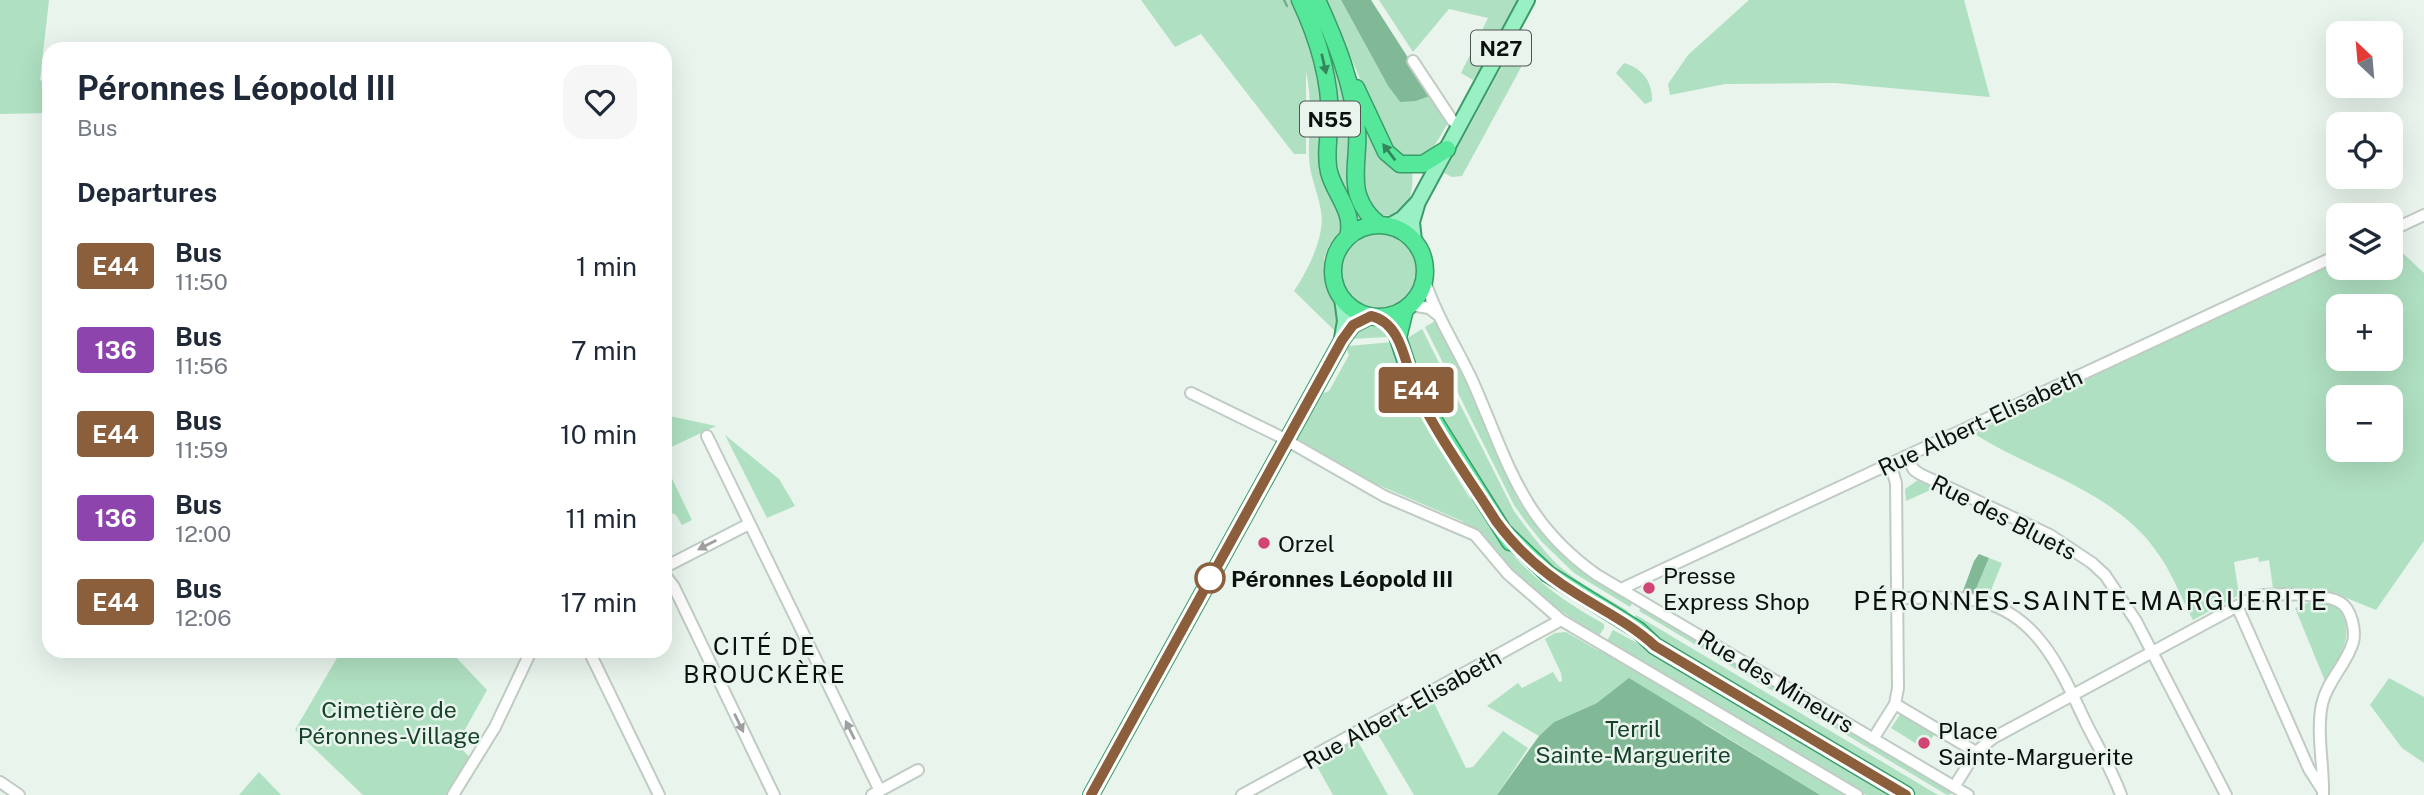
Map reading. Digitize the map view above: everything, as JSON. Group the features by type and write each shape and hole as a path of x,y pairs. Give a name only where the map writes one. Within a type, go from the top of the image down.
{"highway":[{"name":"N55","path":"1300,0 1318,41 1325,66 1329,97 1329,170 1351,224 1348,237"},
{"name":"N55","path":"1317,0 1349,79 1357,130 1358,196 1372,219 1385,226"},
{"path":"1349,79 1361,94 1390,157 1401,164 1414,166 1423,164 1447,149"},
{"name":"N27","path":"1348,237 1369,226 1385,226"},
{"path":"1385,226 1398,229 1414,241"},
{"path":"1348,237 1334,260 1335,286 1342,298 1356,311 1374,316 1394,314 1408,307"},
{"name":"N27","path":"1414,241 1423,258 1424,278"},
{"path":"1398,338 1408,307 1420,292 1424,278"},
{"path":"1374,316 1398,338 1416,392 1505,533 1548,574 1638,630 1655,646 1906,795"}],"main road":[{"name":"N27","path":"1414,241 1412,222 1418,202 1527,0"},
{"name":"N27","path":"1385,226 1402,219 1418,202"},
{"path":"1342,298 1345,321 1342,340"},
{"path":"1091,795 1342,340 1353,325 1374,316"}],"street":[{"path":"1413,61 1459,127"},
{"path":"2403,225 2424,215"},
{"name":"Rue Albert-Elisabeth","path":"1621,589 2326,261"},
{"name":"Rue des Mineurs","path":"1424,278 1438,315 1471,378 1516,484 1531,512 1574,559 1968,795"},
{"path":"1408,307 1429,309 1438,315"},
{"path":"1191,393 1286,439 1384,496 1475,535 1508,575 1561,620 1857,795"},
{"path":"707,436 876,793 918,770"},
{"name":"Rue des Bluets","path":"1906,456 1914,470 1923,476 2050,535 2092,563 2116,589 2226,795"},
{"path":"1874,739 1895,704 1898,688 1896,483 1890,463"},
{"path":"672,563 749,524"},
{"path":"672,584 774,795"},
{"path":"1954,787 1976,752 1988,741 2256,596 2281,595 2331,598 2347,610 2353,630 2353,643 2330,685 2322,707 2323,793"},
{"path":"1897,598 1984,602 2014,616 2041,640 2051,654 2107,762 2121,795"},
{"path":"2237,606 2309,769 2323,793"},
{"name":"Rue Albert-Elisabeth","path":"1242,795 1561,620"},
{"path":"453,795 495,727 528,658"},
{"path":"592,658 659,795"},
{"path":"1895,704 1976,752"},
{"path":"0,782 19,795"}],"green space":[{"path":"0,0 49,0 44,42 42,42 42,113 0,114"},
{"path":"1141,0 1292,0 1312,50 1318,76 1321,110 1320,166 1341,219 1342,228 1329,245 1324,258 1328,292 1339,313 1338,334 1294,291 1314,253 1322,221 1310,165 1310,104 1306,72 1306,154 1294,154 1201,34 1175,47"},
{"path":"1306,0 1312,0 1347,92 1356,202 1350,204 1336,177"},
{"path":"1326,0 1341,0 1388,86 1400,102 1432,95 1449,121 1426,155 1412,161 1402,158 1390,148"},
{"path":"1341,0 1371,0 1432,95 1416,101 1400,102 1388,86"},
{"path":"1379,0 1526,0 1473,80 1461,73 1488,18 1449,9 1413,52"},
{"path":"1749,0 1964,0 1990,97 1835,83 1725,84 1670,95 1668,84 1688,55"},
{"path":"1518,37 1530,51 1462,176 1452,177 1444,173"},
{"path":"1624,63 1636,68 1645,77 1651,88 1652,101 1645,104 1616,73"},
{"path":"1358,95 1377,137 1412,169 1411,194 1399,213 1382,215 1374,208 1363,190"},
{"path":"1379,233 1393,236 1406,244 1414,257 1417,271 1414,285 1406,298 1393,306 1379,309 1365,306 1352,298 1344,285 1341,271 1344,257 1352,244 1365,236"},
{"path":"2403,253 2424,273 2424,541 2376,610 2324,591 2273,588 2269,560 2259,562 2258,557 2234,562 2239,595 2193,620 2161,558 2144,535 2123,516 2076,486 1976,435 1978,431 2326,267 2326,280 2403,280"},
{"path":"1435,321 1464,375 1516,497 1528,515 1540,531 1568,557 1633,602 1630,607 1574,573 1542,542 1514,505 1425,327"},
{"path":"1368,323 1379,325 1390,334 1387,337 1351,339 1356,328"},
{"path":"1422,329 1514,511 1559,566 1628,611 1624,618 1568,584 1516,538 1421,389 1406,339"},
{"path":"1392,342 1412,403 1469,497 1483,510 1516,558 1536,578 1557,595 1604,624 1599,636 1536,595 1478,533 1462,521 1353,474 1296,441 1323,393 1329,391 1349,355 1349,346"},
{"path":"672,417 716,426 672,447"},
{"path":"725,435 779,479 795,506 767,518"},
{"path":"672,479 692,520 682,525 672,513"},
{"path":"1918,480 1935,488 1906,501 1905,489"},
{"path":"1979,554 1989,558 1973,596 1964,594 1974,561"},
{"path":"1989,558 2002,563 1987,600 1973,596"},
{"path":"2310,602 2337,606 2345,620 2344,645 2325,681 2295,608"},
{"path":"1642,606 1954,793 1947,795 1639,611"},
{"path":"1636,615 1938,795 1917,795 1652,637 1631,623"},
{"path":"1613,630 1897,795 1866,795 1607,641"},
{"path":"1566,632 1599,651 1602,647 1851,795 1820,795 1704,723 1597,703 1554,722 1539,736 1487,706 1518,683 1522,688 1553,672 1559,682 1562,681 1545,639 1555,633"},
{"name":"Cimetière de Péronnes-Village","path":"337,658 457,658 487,690 457,744 474,762 453,795 363,795 295,730"},
{"name":"Terril Sainte-Marguerite","path":"1629,678 1820,795 1497,795 1539,736 1554,722 1597,703"},
{"path":"2389,678 2424,697 2424,763 2402,748 2370,705"},
{"path":"1431,697 1466,768 1473,767 1503,731 1528,748 1497,795 1414,795 1374,728"},
{"path":"1901,713 1935,733 1925,749 1891,728"},
{"path":"1356,738 1388,795 1333,795 1314,761"},
{"path":"259,772 281,795 239,795"}],"waterway":[{"path":"1284,0 1287,6"}],"bus line":[{"name":"E44","path":"1091,795 1342,340 1353,325 1371,316 1384,323 1398,338 1416,392 1496,521 1527,556 1576,594 1638,630 1655,646 1906,795"}],"place":[{"name":"Orzel","path":"1264,543"},
{"name":"Péronnes Léopold III","path":"1210,578"},
{"name":"Presse Express Shop","path":"1649,588"},
{"name":"Place Sainte-Marguerite","path":"1924,743"}],"district":[{"name":"PÉRONNES-SAINTE-MARGUERITE","path":"2091,600"},
{"name":"CITÉ DE BROUCKÈRE","path":"765,660"}]}
